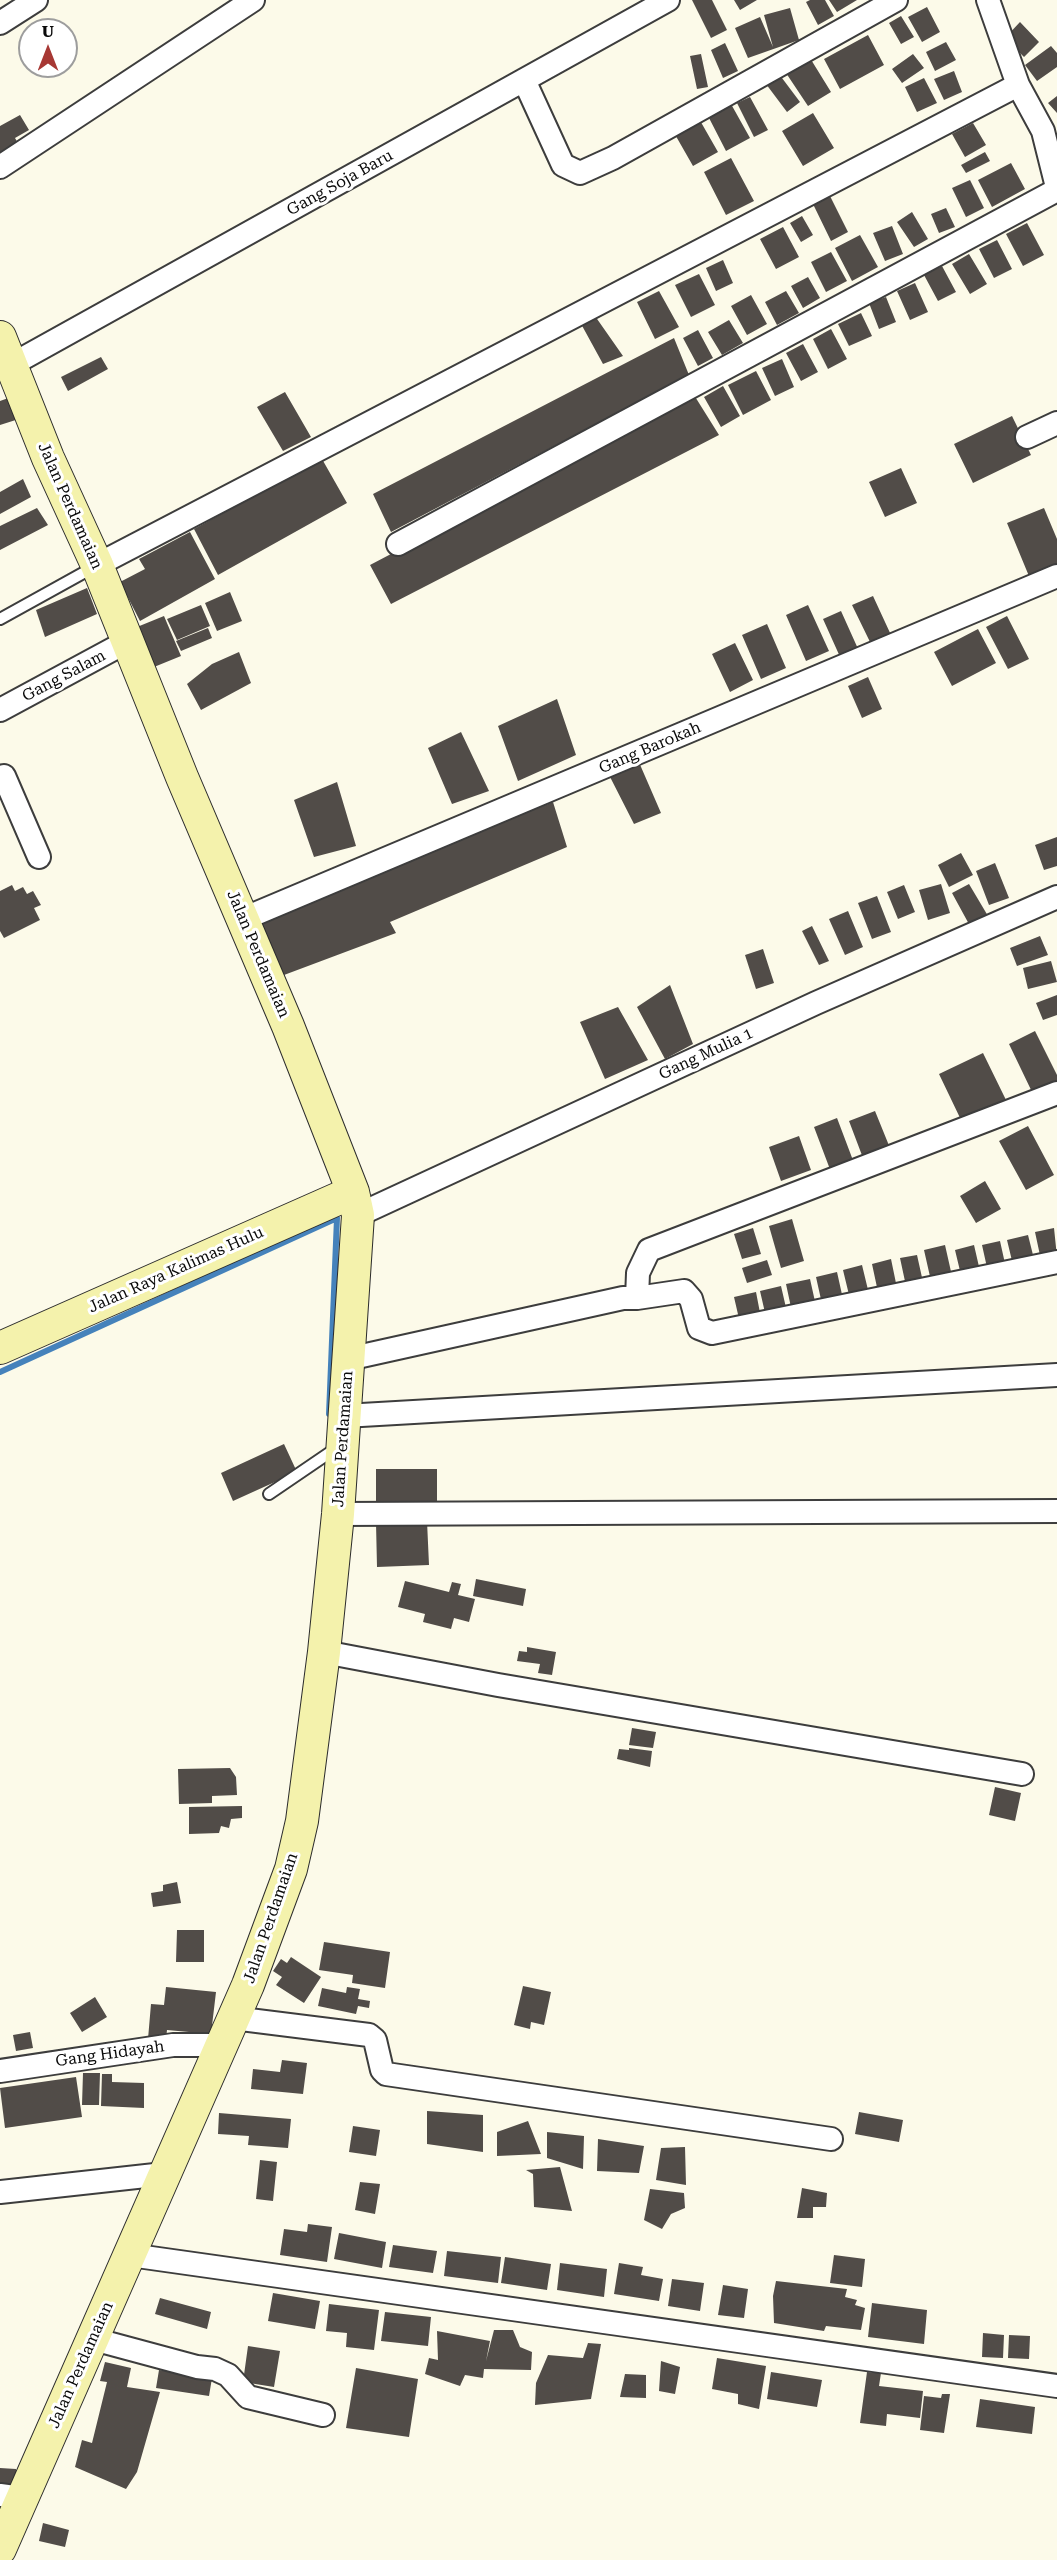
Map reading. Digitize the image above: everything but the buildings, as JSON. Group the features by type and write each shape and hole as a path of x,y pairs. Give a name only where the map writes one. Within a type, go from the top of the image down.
{"street":[{"path":"0,23 36,0"},
{"path":"0,167 253,0"},
{"name":"Gang Soja Baru","path":"6,351 524,80 668,0"},
{"path":"524,80 563,165 580,173 613,158 896,0"},
{"path":"398,544 1057,189 1050,135 1018,85 988,0"},
{"path":"97,565 1018,85"},
{"name":"Jalan Perdamaian","path":"0,2548 11,2496 93,2339 130,2255 227,2032 281,1896 296,1845 324,1652 338,1514 355,1204 243,919 97,565 48,458 6,351"},
{"path":"1027,437 1057,423"},
{"name":"Gang Barokah","path":"243,919 1057,576"},
{"name":"Gang Salam","path":"0,710 128,641"},
{"path":"1,773 39,856"},
{"name":"Gang Mulia 1","path":"355,1204 1057,897"},
{"path":"637,1298 638,1273 649,1250 1057,1093"},
{"name":"Jalan Raya Kalimas Hulu","path":"0,1348 355,1204"},
{"path":"348,1359 623,1298 684,1291 691,1299 699,1328 712,1334 1057,1262"},
{"path":"343,1431 1057,1375"},
{"path":"338,1514 1057,1511"},
{"path":"324,1652 1022,1774"},
{"name":"Gang Hidayah","path":"0,2071 173,2045 227,2032 369,2035 375,2040 382,2070 386,2074 831,2139"},
{"path":"0,2192 164,2174"},
{"path":"130,2255 1057,2386"},
{"path":"93,2339 197,2367 215,2369 228,2375 248,2397 323,2415"}],"lane":[{"path":"0,619 97,565"},
{"path":"268,1494 313,1462 343,1431"}],"waterway":[{"path":"0,1372 337,1218 329,1414"}]}
